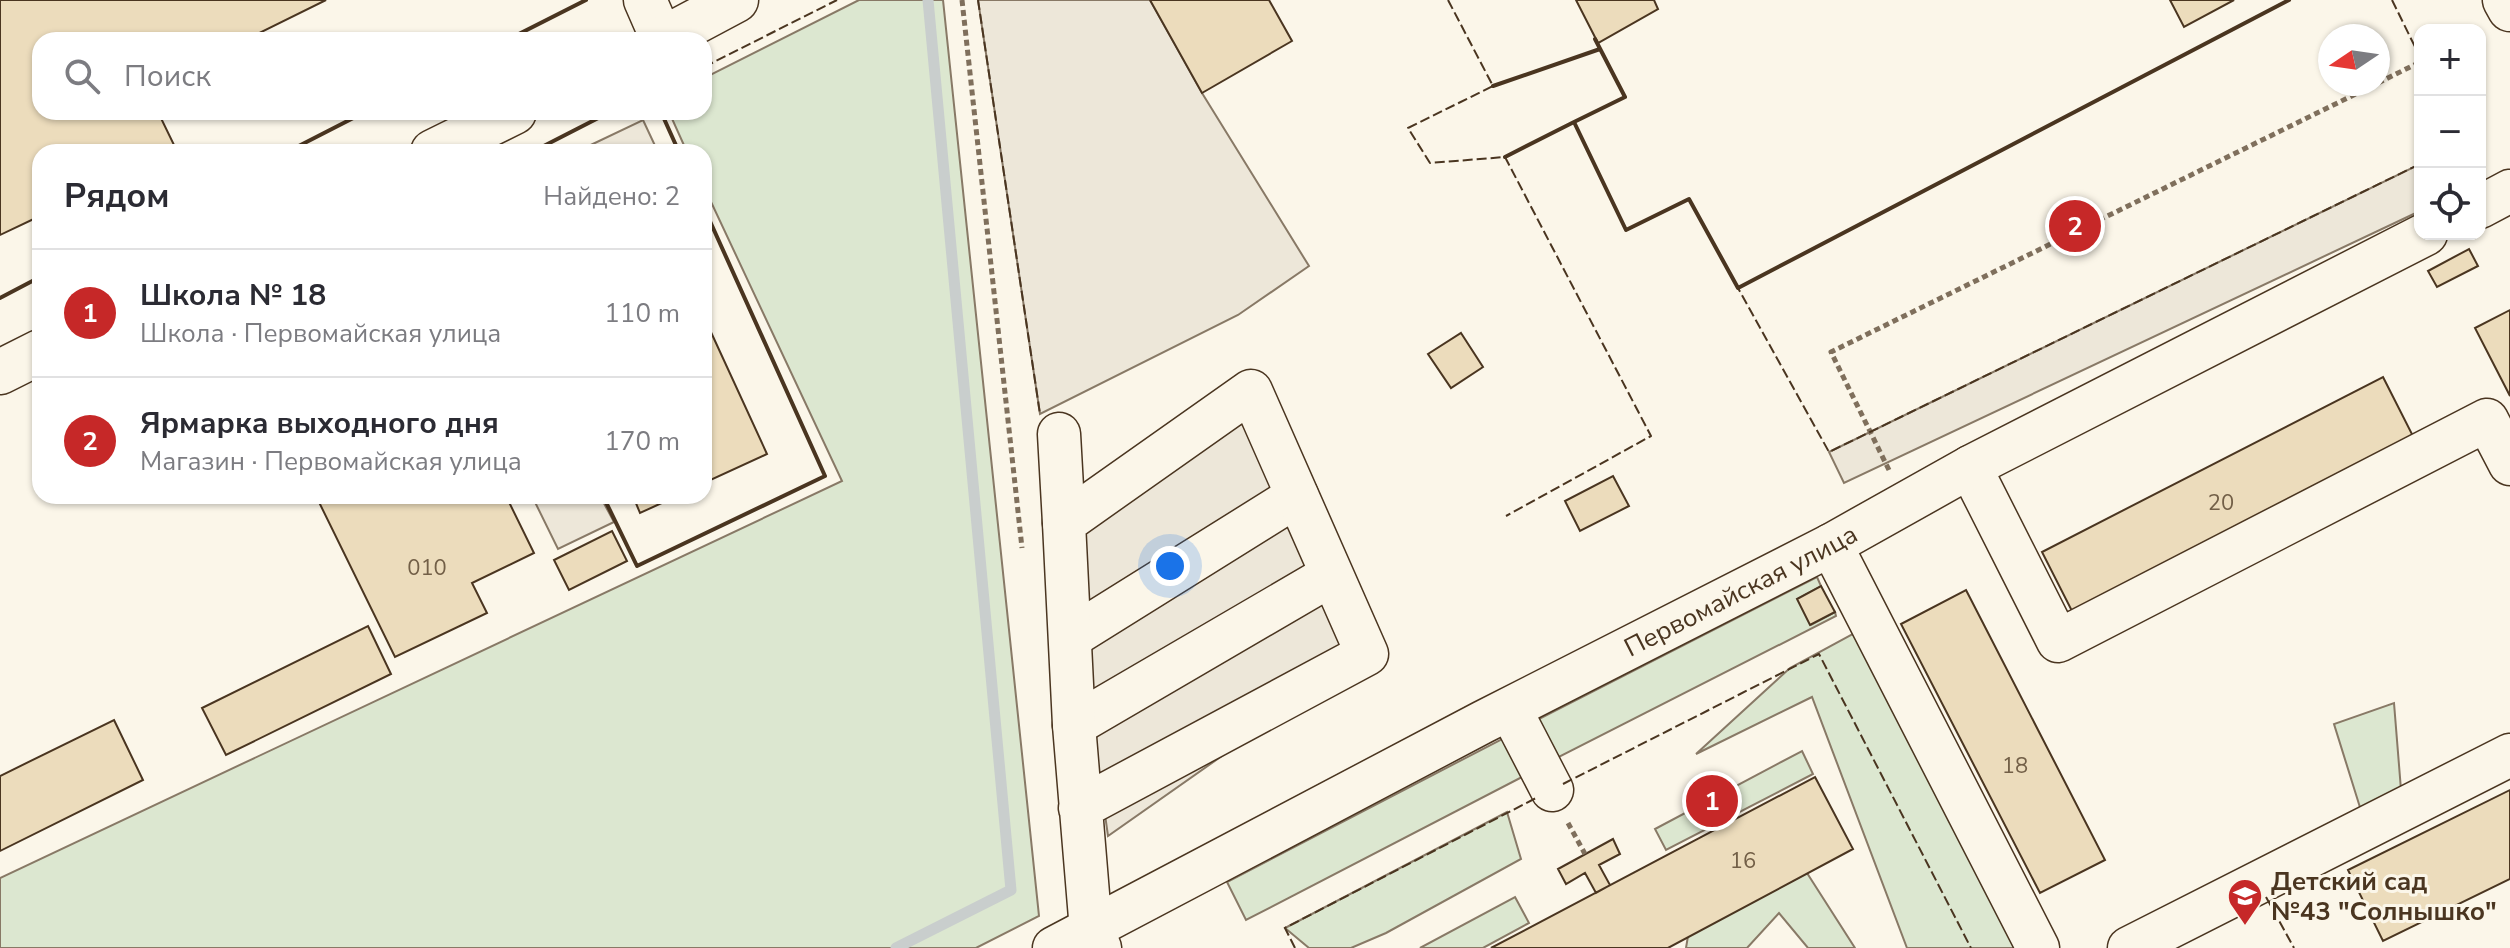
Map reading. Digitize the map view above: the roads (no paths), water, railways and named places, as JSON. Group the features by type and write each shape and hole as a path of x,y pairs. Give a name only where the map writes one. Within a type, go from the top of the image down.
{"main road":[{"path":"676,32 736,0"},
{"path":"2505,0 2510,9"},
{"path":"449,144 498,120"},
{"path":"0,372 32,356"}],"street":[{"path":"645,0 658,32"},
{"path":"659,0 661,32"},
{"path":"2486,204 2510,191"},
{"name":"Первомайская улица","path":"1054,948 1095,939 1510,709 1831,545 1970,467 2414,240"},
{"path":"1064,523 1251,391 1367,654 1080,808"},
{"path":"1970,467 2058,641 2487,420 2510,464"},
{"path":"1059,434 1074,725 1095,939"},
{"path":"1071,637 1297,496"},
{"path":"1831,545 2038,948"},
{"path":"1074,725 1331,575"},
{"path":"1510,709 1552,790"},
{"path":"2129,948 2510,755"}],"waterway":[{"path":"896,948 1011,890 928,0"}],"place":[{"name":"Ярмарка выходного дня","path":"2075,226"},
{"name":"Школа № 18","path":"1712,801"},
{"name":"Детский сад №43 \"Солнышко\"","path":"2245,927"}]}
